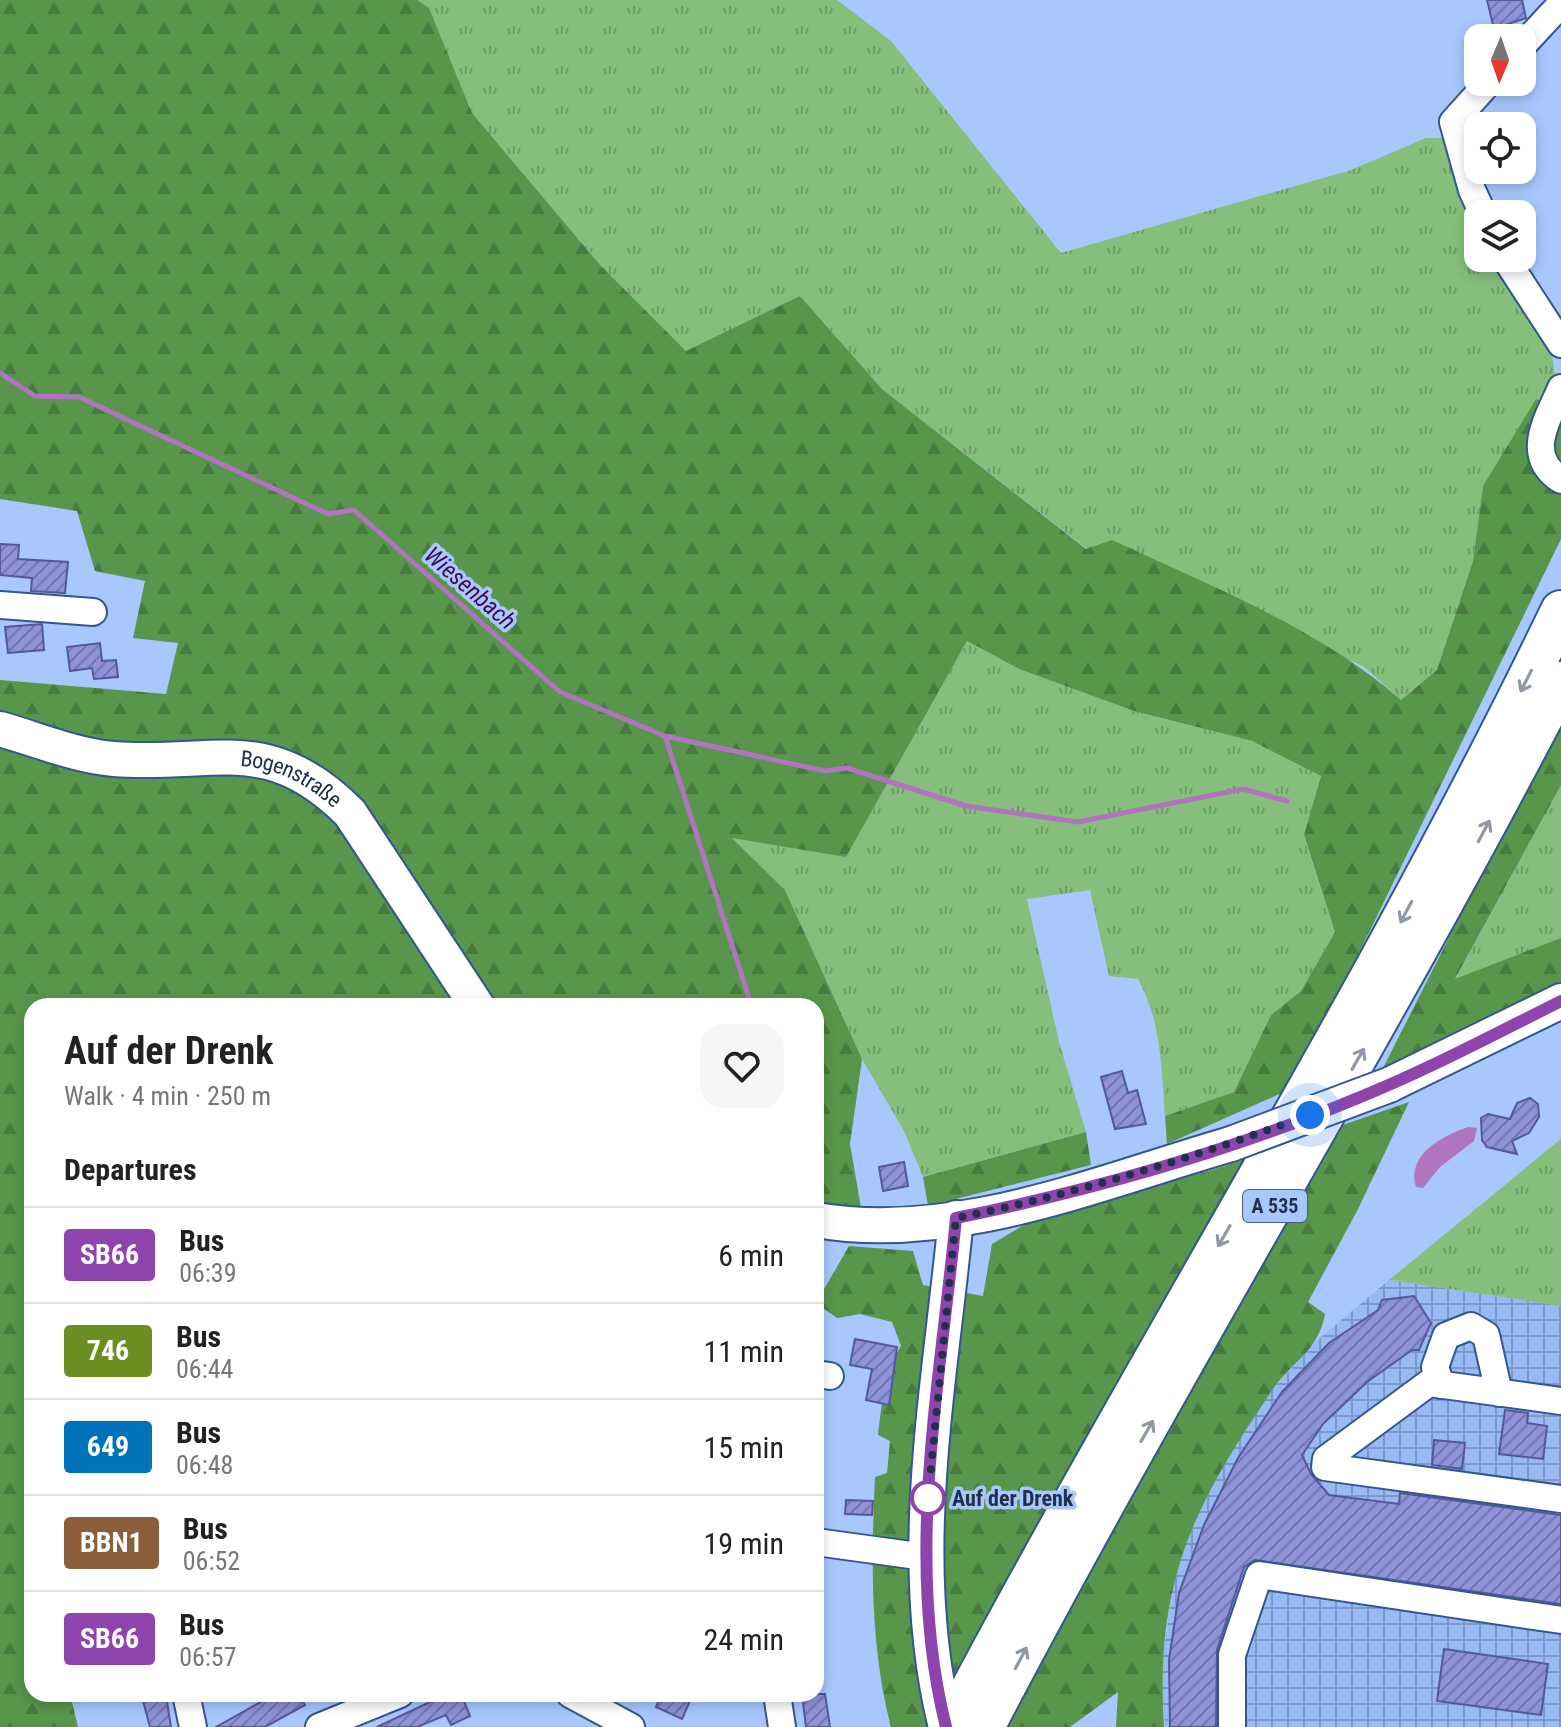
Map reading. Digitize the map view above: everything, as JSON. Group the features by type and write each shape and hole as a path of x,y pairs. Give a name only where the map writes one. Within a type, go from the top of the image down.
{"highway":[{"name":"A 535","path":"945,1716 1043,1553 1374,972 1561,611"},
{"name":"A 535","path":"984,1727 1071,1564 1410,967 1561,682"}],"main road":[{"name":"Bogenstraße","path":"0,729 110,759 260,759 298,771 326,789 350,813 472,998"},
{"path":"824,1220 898,1225 956,1218 1024,1204 1231,1144 1389,1085 1561,1001"},
{"path":"945,1716 926,1608 925,1557 956,1218"}],"street":[{"path":"1536,31 1561,4"},
{"path":"1476,96 1453,122 1477,200"},
{"path":"1514,272 1561,344"},
{"path":"1561,388 1540,442 1540,456 1552,474 1561,480"},
{"path":"0,605 93,612"},
{"path":"1441,1385 1435,1367 1446,1336 1471,1326 1486,1335 1499,1393"},
{"path":"1561,1401 1429,1383 1326,1459 1325,1467 1561,1499"},
{"path":"824,1543 925,1557"},
{"path":"1232,1727 1232,1655 1259,1575 1561,1620"},
{"path":"188,1702 193,1727"},
{"path":"319,1727 380,1702"},
{"path":"585,1702 631,1727"},
{"path":"778,1702 782,1727"}],"shaded area":[{"path":"1468,1127 1477,1128 1474,1141 1440,1167 1423,1188 1416,1187 1414,1175 1421,1156 1438,1141"},
{"path":"1389,1280 1561,1306 1561,1727 1165,1727 1161,1677 1173,1580 1192,1522 1229,1454 1274,1387 1321,1337"}],"green space":[{"path":"0,0 417,0 429,8 472,113 601,266 686,351 800,296 882,389 1086,549 1112,540 1263,610 1335,651 1401,700 1437,670 1473,561 1483,486 1536,399 1561,407 1561,539 1293,1088 1167,1144 1165,1116 1234,1092 1271,1015 1301,991 1335,932 1304,835 1321,776 1252,741 1134,711 1019,669 967,641 846,857 732,838 785,890 862,1059 850,1144 861,1208 824,1206 824,998 24,998 24,1702 72,1702 78,1727 0,1727 0,680 166,694 178,643 133,638 145,581 95,571 77,511 0,499"},
{"path":"417,0 837,0 891,41 1061,253 1351,170 1426,138 1448,138 1470,200 1464,200 1464,272 1506,272 1551,347 1555,375 1483,486 1473,561 1437,671 1401,700 1363,666 1087,549 882,389 800,296 687,352 601,266 472,113 429,9"},
{"path":"967,641 1019,669 1134,711 1252,741 1321,776 1304,836 1335,932 1301,991 1271,1015 1234,1092 1165,1116 1159,1046 1152,1012 1138,979 1109,976 1090,890 1027,899 1059,1042 1086,1132 923,1177 904,1131 862,1059 785,890 731,837 846,857"},
{"path":"1561,716 1561,785 1455,979 1561,938 1561,983 1383,1068"},
{"path":"1561,785 1561,938 1455,980"},
{"path":"1409,1102 1357,1211 1308,1302 1325,1314 1316,1338 1279,1381 1243,1434 1200,1511 1184,1549 1166,1630 1164,1727 1116,1727 1118,1692 1070,1727 891,1727 876,1635 874,1508 875,1477 887,1473 890,1441 878,1435 883,1400 887,1377 901,1346 892,1322 860,1314 837,1318 824,1309 824,1289 849,1246 913,1251 923,1285 983,1296 992,1244 1027,1223 1225,1166"},
{"path":"1086,1132 1091,1165 928,1206 923,1177"},
{"path":"1561,1139 1561,1306 1389,1280"}],"building":[{"path":"1487,0 1522,0 1526,18 1509,24 1493,24"},
{"path":"0,544 19,545 18,559 68,562 65,593 31,591 32,578 0,575"},
{"path":"42,624 44,650 8,653 5,627"},
{"path":"100,643 102,661 116,660 118,677 94,679 92,668 70,671 67,647"},
{"path":"1122,1071 1128,1093 1137,1090 1146,1124 1115,1129 1101,1077"},
{"path":"1530,1098 1538,1104 1539,1117 1529,1133 1512,1141 1517,1154 1487,1147 1482,1140 1481,1118 1488,1114 1510,1119 1517,1103"},
{"path":"904,1162 908,1186 883,1191 879,1167"},
{"path":"1414,1296 1431,1323 1419,1350 1412,1350 1367,1382 1323,1424 1302,1455 1311,1474 1329,1495 1399,1504 1400,1493 1561,1515 1561,1604 1255,1560 1244,1567 1217,1650 1216,1727 1170,1727 1169,1660 1179,1593 1204,1525 1238,1458 1282,1392 1329,1343 1378,1310 1382,1300"},
{"path":"855,1339 897,1347 889,1405 866,1400 872,1369 850,1365"},
{"path":"1505,1410 1528,1413 1527,1423 1547,1426 1543,1459 1499,1454"},
{"path":"1434,1440 1465,1443 1462,1469 1432,1465"},
{"path":"846,1500 873,1501 872,1515 845,1514"},
{"path":"1444,1649 1548,1664 1541,1715 1437,1701"},
{"path":"825,1694 830,1727 806,1727 803,1702 824,1702"},
{"path":"143,1702 167,1702 171,1727 150,1727"},
{"path":"261,1702 303,1702 305,1705 265,1727 216,1727"},
{"path":"430,1702 464,1702 470,1716 451,1725 446,1715 417,1727 377,1727"},
{"path":"658,1702 689,1702 682,1719 656,1707"}],"waterway":[{"name":"Wiesenbach","path":"0,373 35,396 79,397 328,514 354,510 560,692 665,736 749,998"},
{"path":"665,736 825,771 847,768 966,806 1078,822 1243,789 1287,801"}],"bus line":[{"name":"SB66","path":"946,1727 930,1654 925,1557 956,1218 1024,1204 1231,1144 1389,1085 1561,1001"}],"place":[{"name":"Auf der Drenk","path":"928,1498"}],"route":[{"path":"928,1498 956,1218 1024,1204 1201,1153 1310,1115"}]}
